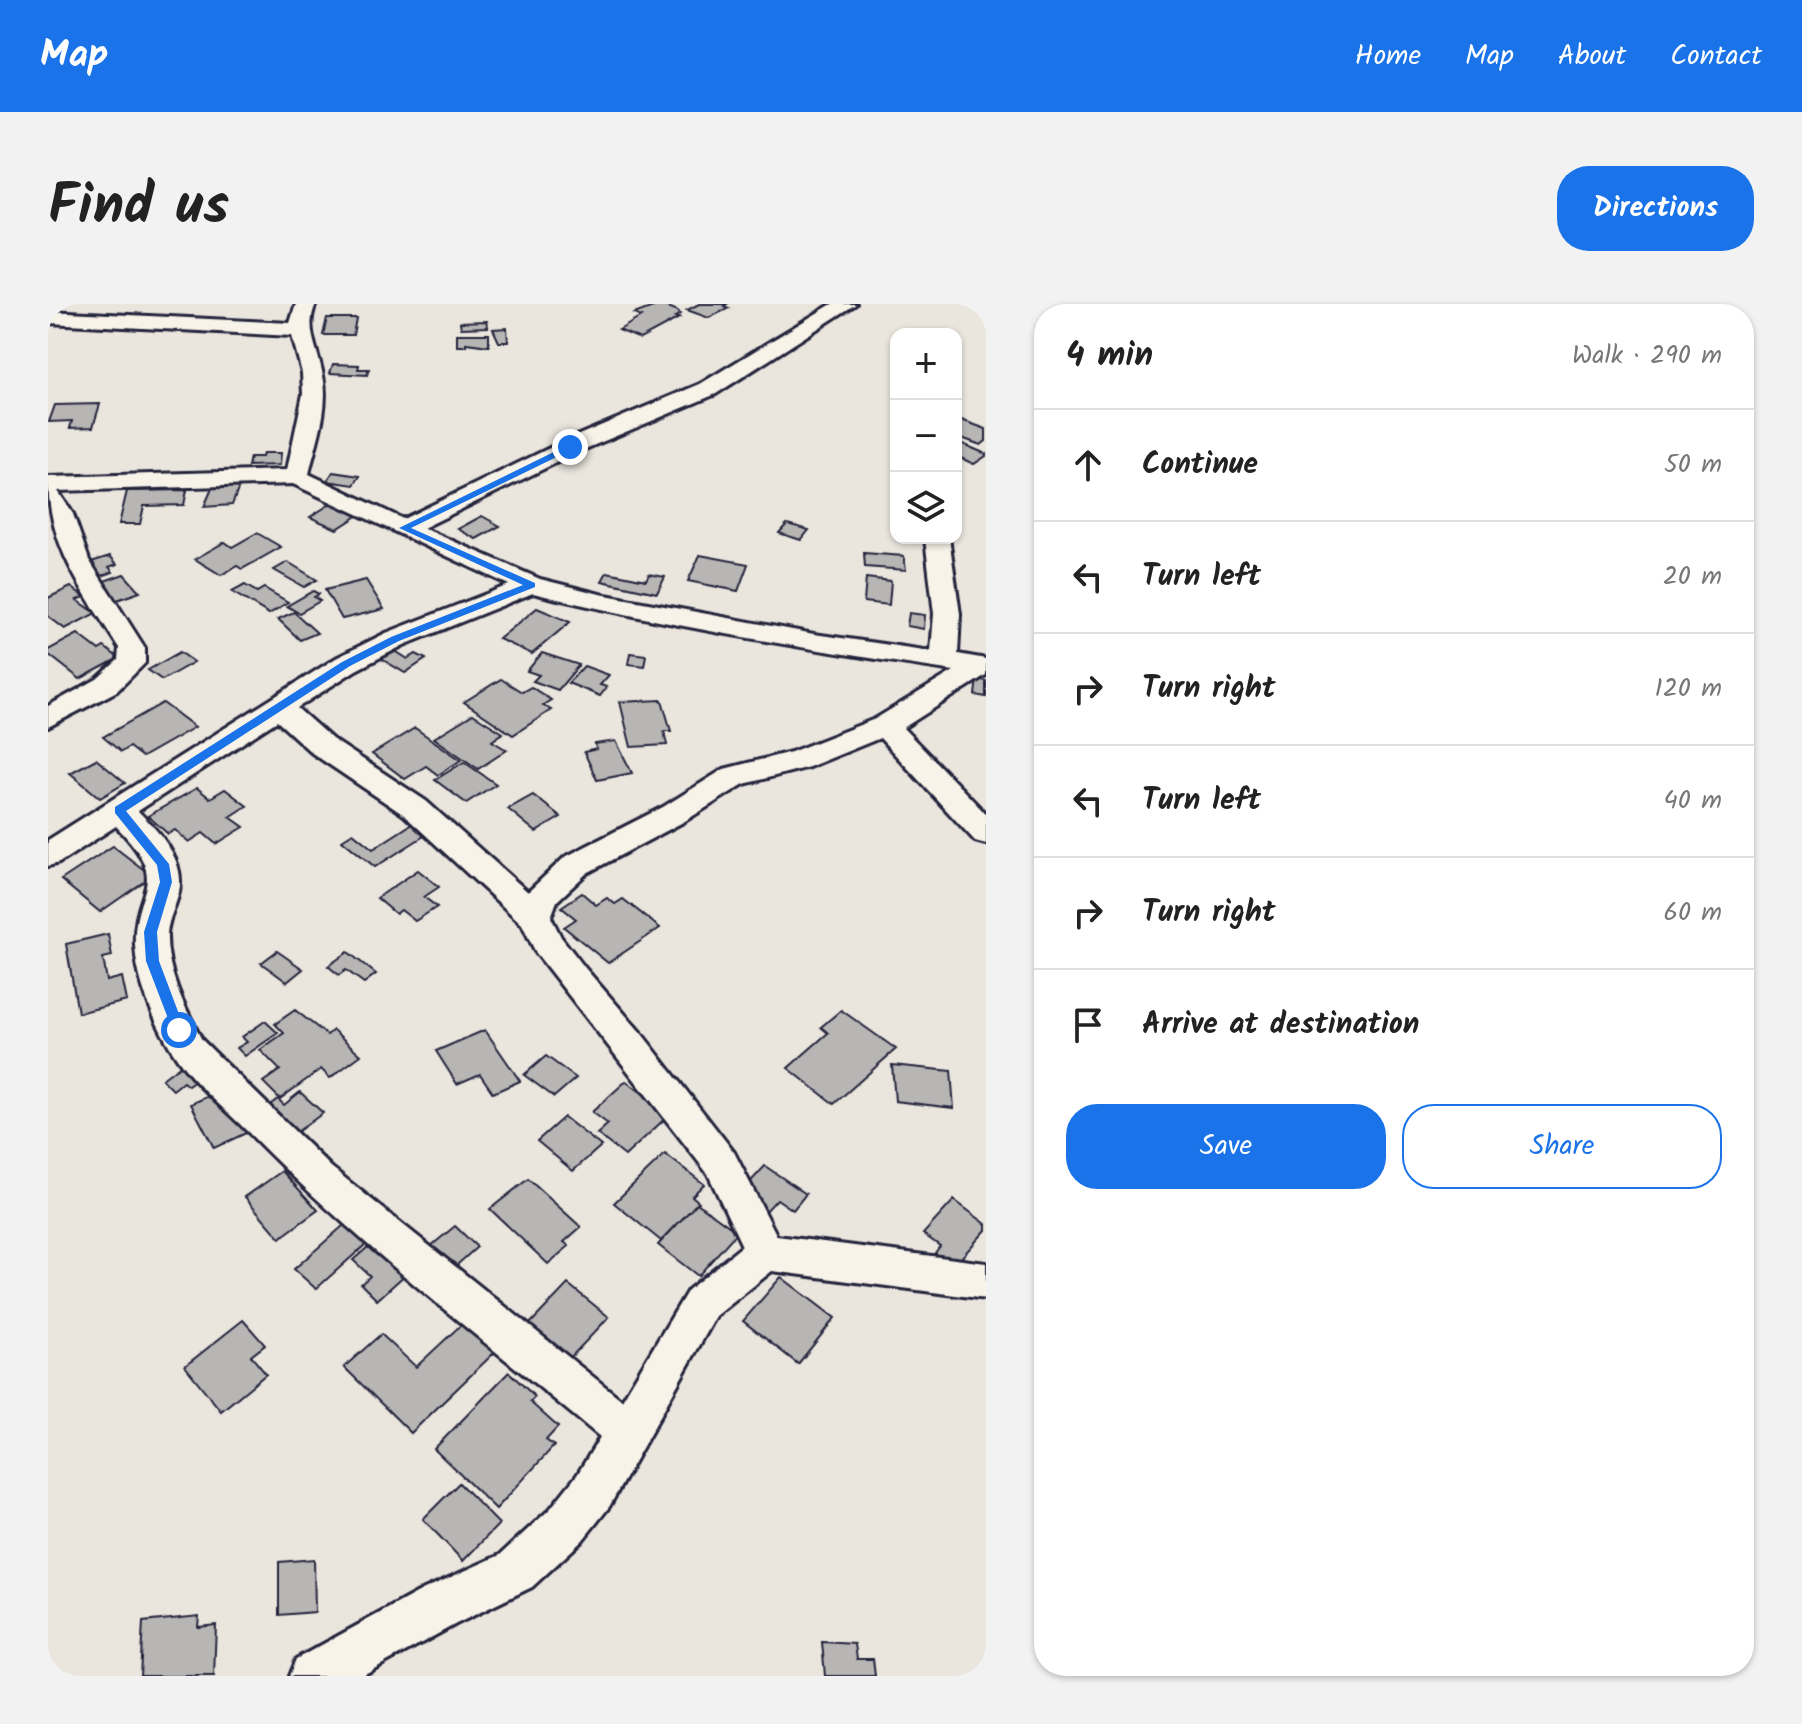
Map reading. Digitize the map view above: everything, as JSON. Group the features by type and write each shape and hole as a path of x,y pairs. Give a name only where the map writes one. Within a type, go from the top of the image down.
{"street":[{"path":"297,477 314,385 309,349 300,330 299,315 306,304"},
{"path":"404,528 570,447 708,389 846,304"},
{"path":"48,317 300,330"},
{"path":"48,484 297,477 531,585 600,602 814,642 982,667"},
{"path":"48,494 61,514 76,560 132,648 131,663 107,685 48,718"},
{"path":"938,544 947,614 944,662"},
{"path":"48,855 278,706 395,639 531,585"},
{"path":"535,917 543,895 576,865 674,814 734,776 812,756 885,726 982,667"},
{"path":"278,706 322,746 415,808 535,917 548,944 721,1163 765,1252"},
{"path":"885,726 986,833"},
{"path":"119,810 163,864 166,882 151,932 152,961 190,1050 244,1101 268,1131 318,1179 627,1432"},
{"path":"313,1676 439,1607 516,1571 566,1525 593,1491 702,1303 765,1252 986,1281"}],"building":[{"path":"661,304 678,311 680,314 675,317 679,318 640,339 619,330 641,317 634,314"},
{"path":"699,304 727,304 724,306 729,308 709,318 687,310"},
{"path":"327,318 356,318 353,335 323,335"},
{"path":"487,321 488,327 461,328 460,322"},
{"path":"507,328 508,342 499,342 493,329"},
{"path":"457,334 489,334 489,346 466,343 466,346 457,346"},
{"path":"333,364 359,365 358,369 369,369 367,375 330,373"},
{"path":"100,404 93,427 70,428 72,421 49,422 55,405"},
{"path":"962,420 986,429 986,441 981,445 962,438"},
{"path":"962,444 986,454 974,464 962,459"},
{"path":"263,453 281,453 280,465 248,466 250,457 262,457"},
{"path":"333,472 360,476 354,485 327,481"},
{"path":"213,486 239,487 232,505 204,507"},
{"path":"187,490 184,505 144,506 140,524 119,524 127,491"},
{"path":"332,503 359,515 337,529 310,517"},
{"path":"482,516 500,526 476,539 458,529"},
{"path":"787,524 809,530 801,540 779,533"},
{"path":"257,533 281,547 242,569 237,566 221,575 195,559 225,542 232,547"},
{"path":"864,553 904,556 906,570 865,567"},
{"path":"700,555 748,564 738,591 688,581"},
{"path":"110,556 117,564 109,567 113,572 96,578 85,564"},
{"path":"288,562 317,580 304,587 274,570"},
{"path":"607,572 646,580 649,574 665,577 657,593 602,581"},
{"path":"124,574 140,592 111,602 96,584"},
{"path":"866,578 891,581 889,605 864,602"},
{"path":"366,580 384,609 342,619 325,590"},
{"path":"245,585 257,592 264,588 288,602 269,614 232,592"},
{"path":"71,587 85,597 77,600 96,613 65,629 48,616 48,598"},
{"path":"313,591 319,594 314,597 320,601 299,613 287,606"},
{"path":"537,608 570,622 532,654 499,639"},
{"path":"294,612 317,633 300,640 278,619"},
{"path":"909,613 925,615 924,629 907,626"},
{"path":"78,634 99,650 104,647 119,658 80,679 48,654 48,650"},
{"path":"389,647 408,659 416,654 426,659 405,673 375,655"},
{"path":"180,652 194,662 162,680 148,670"},
{"path":"542,653 579,665 558,690 533,681 539,675 527,671"},
{"path":"630,653 646,655 644,666 628,664"},
{"path":"584,666 609,675 600,685 607,687 600,696 568,683"},
{"path":"501,679 522,692 531,687 551,700 543,705 551,710 513,735 464,702"},
{"path":"977,679 986,681 986,697 975,695"},
{"path":"662,700 671,731 664,731 667,745 631,747 620,702"},
{"path":"163,703 195,727 142,757 129,747 121,752 103,737"},
{"path":"473,714 503,733 492,741 507,750 478,769 434,738"},
{"path":"415,728 461,760 438,775 426,766 405,779 372,754"},
{"path":"616,741 632,773 597,780 584,752 597,749 595,744"},
{"path":"96,759 125,783 100,798 70,773"},
{"path":"464,762 496,784 466,803 435,780"},
{"path":"197,788 210,798 225,789 247,806 230,817 244,827 216,844 203,833 189,842 175,830 168,834 148,816"},
{"path":"533,795 561,817 536,832 508,809"},
{"path":"418,820 432,831 375,867 342,840 353,833 373,849"},
{"path":"113,846 152,876 100,912 61,880"},
{"path":"418,870 439,887 424,897 437,907 415,921 401,910 396,914 377,898"},
{"path":"582,893 596,905 607,898 615,904 623,899 660,928 608,963 564,927 576,919 561,907"},
{"path":"108,934 112,956 103,958 107,981 122,977 127,1001 78,1013 66,944"},
{"path":"277,951 303,969 287,982 261,963"},
{"path":"348,952 376,974 364,983 346,970 339,975 328,966"},
{"path":"295,1010 327,1035 333,1030 361,1055 330,1078 321,1069 280,1099 263,1082 280,1070 260,1050 284,1033 275,1024"},
{"path":"841,1010 896,1049 834,1104 788,1068 828,1033 821,1027"},
{"path":"265,1021 278,1033 245,1056 237,1048 247,1042 242,1037"},
{"path":"485,1030 520,1081 493,1093 480,1074 457,1084 436,1051"},
{"path":"546,1056 576,1078 554,1097 524,1075"},
{"path":"189,1059 205,1074 188,1086 183,1082 173,1090 162,1079"},
{"path":"892,1065 951,1071 954,1108 895,1101"},
{"path":"626,1081 670,1114 625,1156 597,1134 608,1124 592,1112"},
{"path":"222,1090 246,1133 214,1148 191,1104"},
{"path":"300,1092 323,1113 290,1137 261,1111 278,1099 284,1105"},
{"path":"564,1117 601,1146 573,1171 537,1141"},
{"path":"665,1154 704,1184 692,1196 699,1202 661,1241 614,1203"},
{"path":"765,1166 806,1194 793,1210 777,1199 766,1211 740,1193"},
{"path":"282,1171 318,1210 280,1238 245,1197"},
{"path":"528,1179 581,1227 564,1242 569,1246 548,1264 490,1209"},
{"path":"954,1200 986,1224 986,1230 953,1267 935,1253 940,1246 923,1234"},
{"path":"697,1203 737,1232 698,1276 658,1245"},
{"path":"344,1225 366,1244 316,1289 294,1269"},
{"path":"455,1226 477,1247 448,1273 425,1251"},
{"path":"368,1247 378,1256 385,1251 408,1272 377,1300 361,1284 370,1276 353,1260"},
{"path":"781,1277 835,1318 798,1364 743,1321"},
{"path":"568,1284 609,1317 569,1359 528,1326"},
{"path":"243,1320 265,1345 251,1356 266,1374 221,1411 185,1366"},
{"path":"464,1322 496,1351 411,1433 344,1367 381,1334 416,1367"},
{"path":"509,1372 535,1397 530,1402 558,1427 546,1440 554,1446 496,1509 434,1449"},
{"path":"459,1483 499,1524 463,1561 423,1519"},
{"path":"314,1559 315,1612 279,1615 279,1562"},
{"path":"199,1616 198,1627 216,1625 214,1676 140,1676 143,1622"},
{"path":"822,1642 855,1644 857,1659 873,1659 875,1676 825,1676"}],"route":[{"path":"179,1030 152,961 151,932 166,882 163,864 119,810 346,664 425,626 531,585 404,528 570,447"}]}
